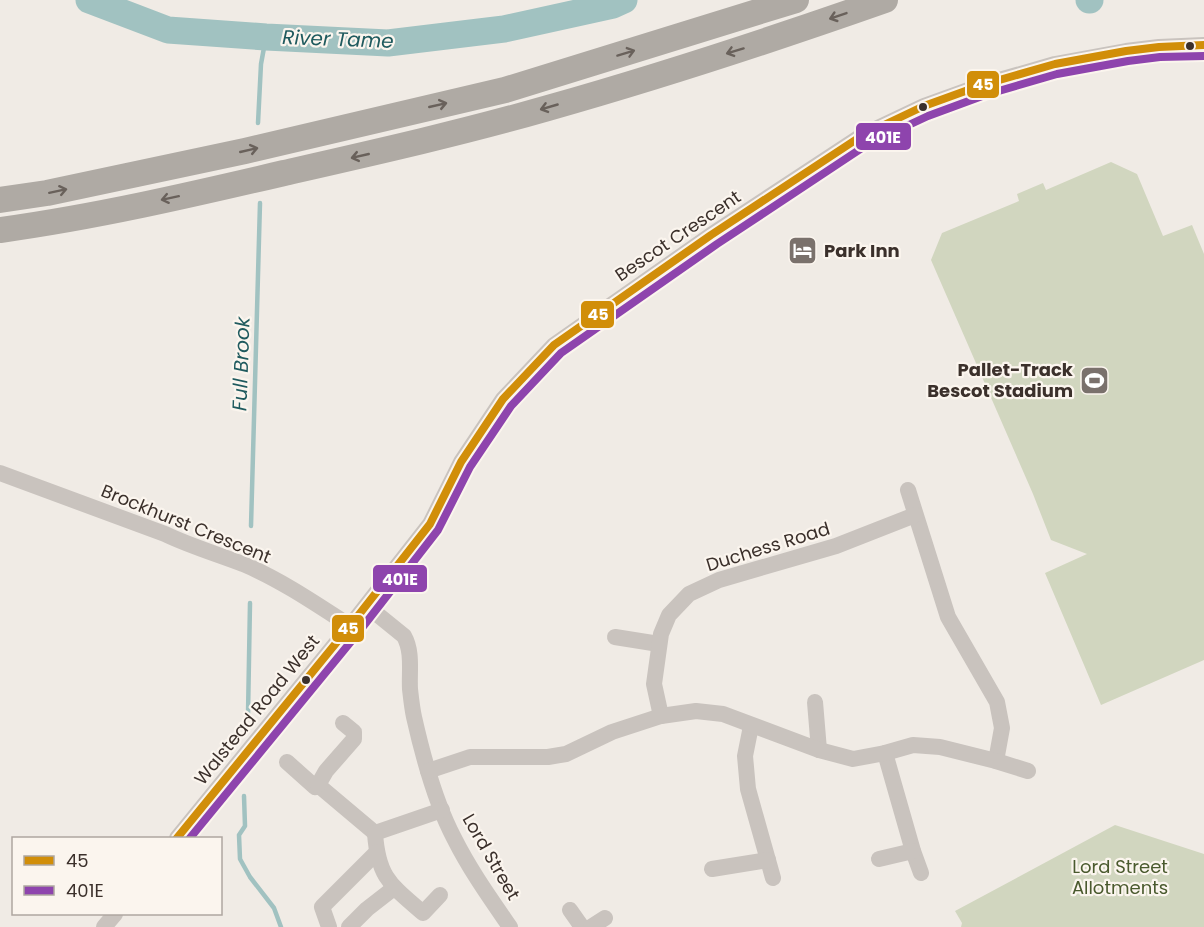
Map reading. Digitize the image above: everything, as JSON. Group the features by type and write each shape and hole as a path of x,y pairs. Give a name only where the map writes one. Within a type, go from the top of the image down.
{"highway":[{"path":"0,230 60,221 237,184 393,148 547,108 751,46 885,0"},
{"path":"0,200 47,193 245,151 505,90 789,3"}],"street":[{"name":"Bescot Crescent","path":"367,606 430,524 461,462 503,399 554,345 711,235 863,135 982,84 1055,64 1148,48 1204,45"},
{"name":"Brockhurst Crescent","path":"0,474 243,564 291,587 351,626"},
{"path":"908,489 948,617 997,702 1002,728 996,761"},
{"name":"Duchess Road","path":"661,716 654,684 658,644 669,615 689,594 719,580 837,546 915,515"},
{"name":"Walstead Road West","path":"178,837 367,606"},
{"path":"367,606 404,636 409,647 410,689 428,771 470,757 548,757 566,754 612,732 661,716 696,711 723,714 819,750 853,759 913,745 940,747 1028,771"},
{"path":"615,637 658,644"},
{"path":"814,702 819,750"},
{"path":"287,762 315,788 326,771 354,739 354,732 344,723"},
{"path":"751,726 746,756 747,782 773,878"},
{"path":"885,753 921,873"},
{"name":"Lord Street","path":"428,771 453,837 480,884 510,927"},
{"path":"318,785 375,833 377,852 384,875 394,888 423,913 440,895"},
{"path":"375,833 442,810"},
{"path":"879,860 913,851"},
{"path":"329,927 322,907 377,852"},
{"path":"712,870 768,860"},
{"path":"349,927 367,909 394,888"},
{"path":"570,910 582,927"},
{"path":"104,927 114,915"}],"green space":[{"name":"Pallet-Track Bescot Stadium","path":"1111,162 1137,174 1163,236 1192,225 1204,254 1204,660 1101,705 1045,573 1087,554 1051,540 931,260 942,233 1019,201 1017,194 1043,183 1046,190"},
{"name":"Lord Street Allotments","path":"1115,825 1204,854 1204,927 961,927 962,923 955,911"}],"waterway":[{"name":"River Tame","path":"89,0 168,30 388,43 504,29 613,5 624,0"},
{"name":"Full Brook","path":"258,123 261,64 266,37"},
{"name":"Full Brook","path":"251,526 260,203"},
{"name":"Full Brook","path":"248,715 250,603"},
{"name":"Full Brook","path":"244,796 245,826 239,835 240,859 250,877 274,908 281,927"}],"transit line":[{"name":"45","path":"178,837 430,524 461,462 503,399 554,345 711,235 863,135 924,106 982,85 1055,64 1126,51 1204,45"},
{"name":"401E","path":"191,837 358,633 438,530 470,467 511,406 561,353 717,244 868,144 928,116 985,95 1057,74 1160,57 1204,56"}],"place":[{"name":"Park Inn","path":"803,251"},
{"name":"Pallet-Track Bescot Stadium","path":"1094,380"}]}
